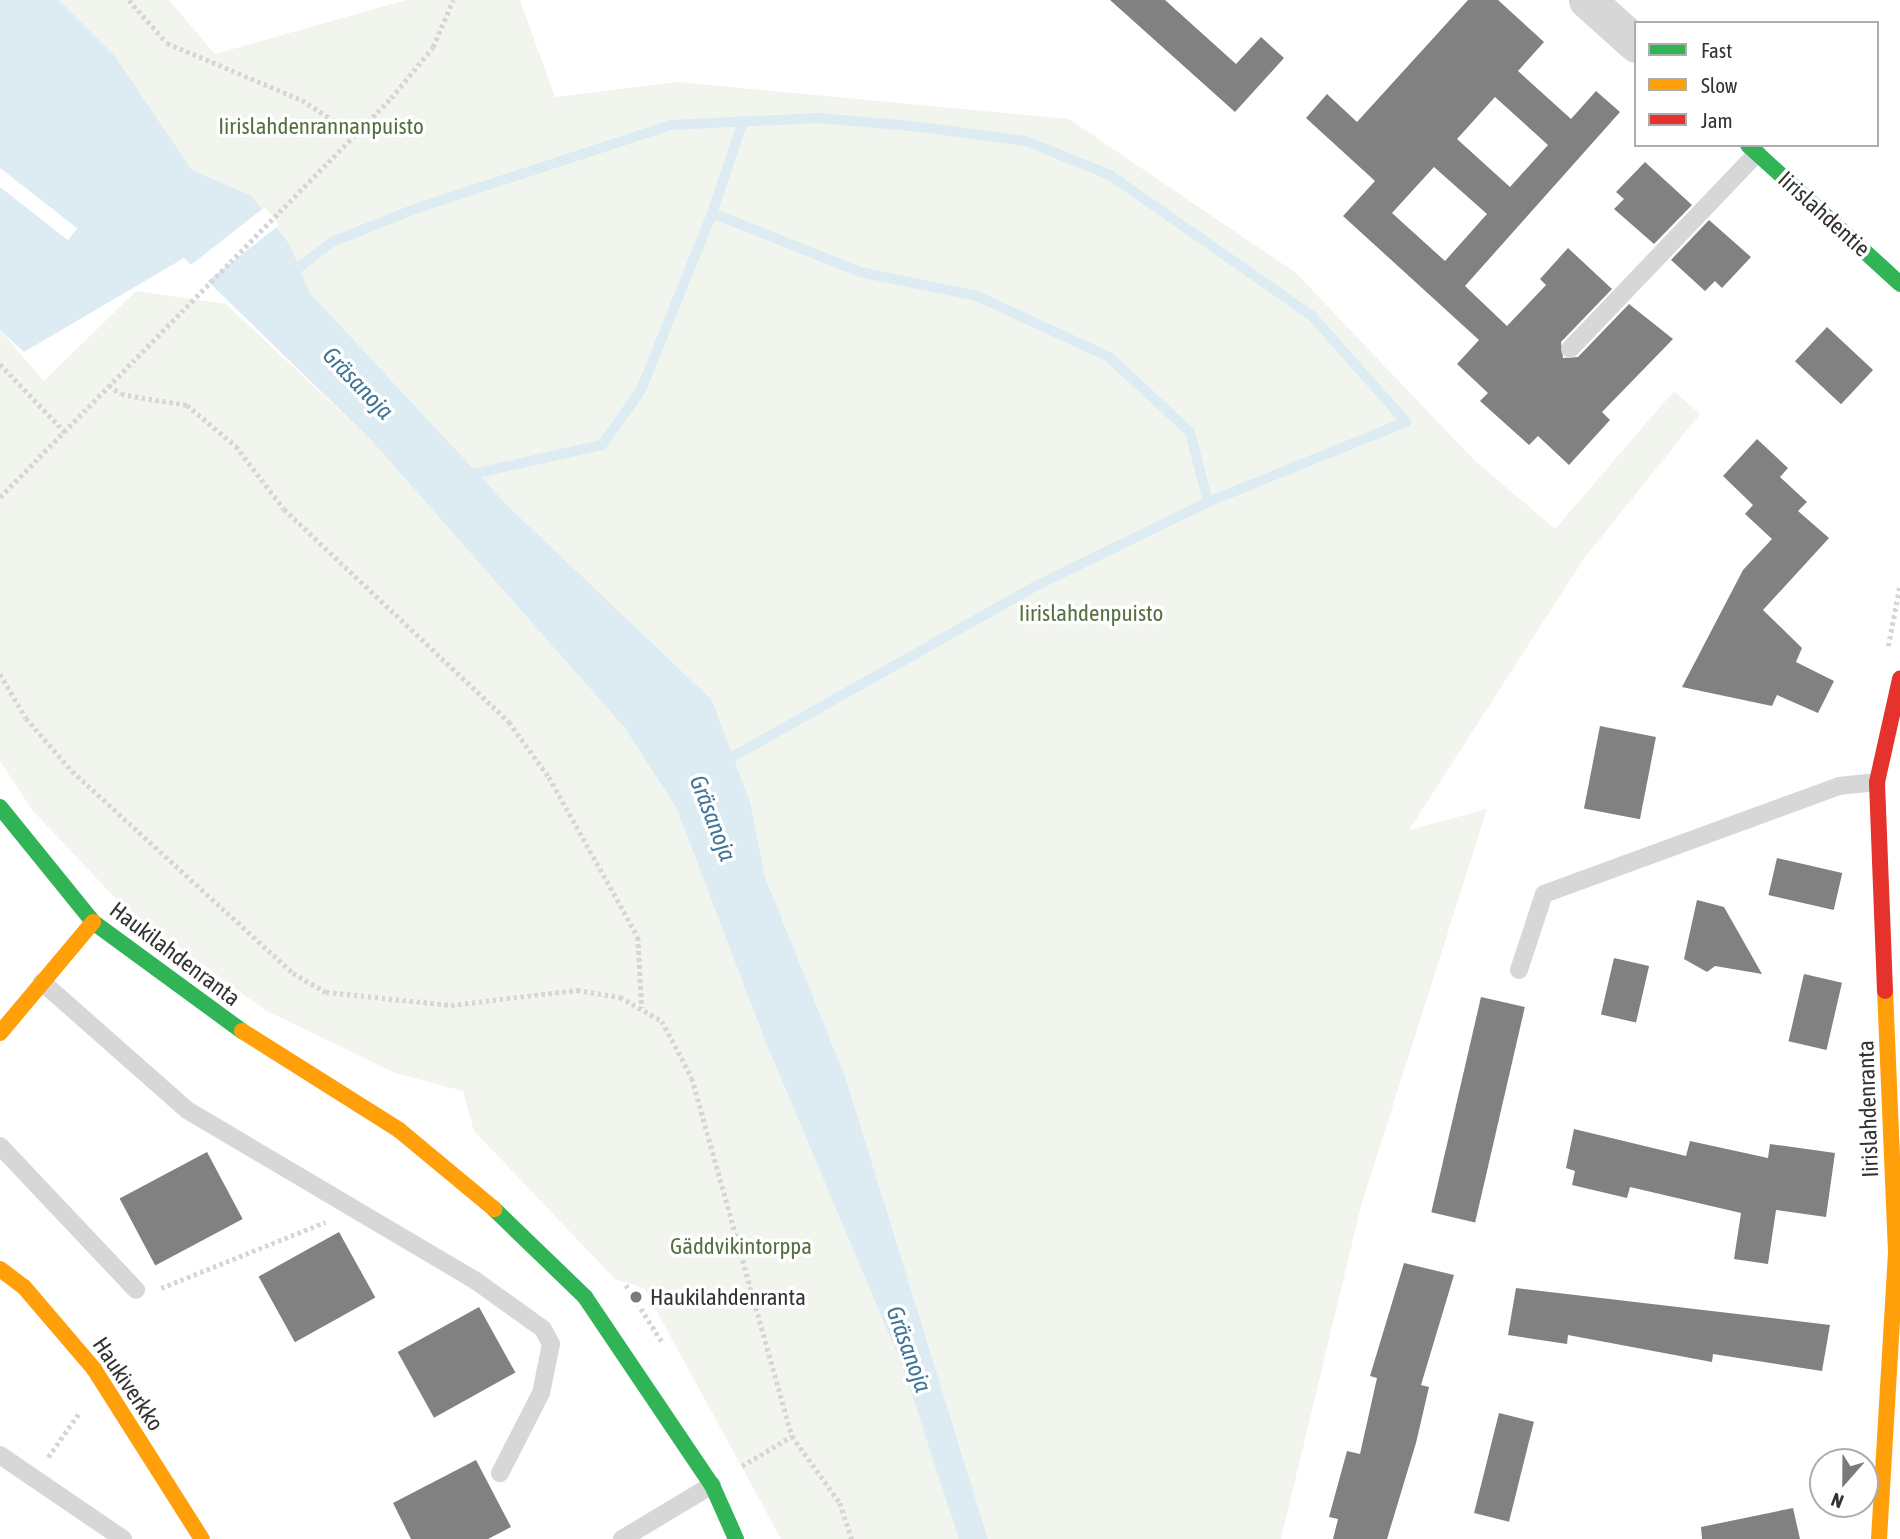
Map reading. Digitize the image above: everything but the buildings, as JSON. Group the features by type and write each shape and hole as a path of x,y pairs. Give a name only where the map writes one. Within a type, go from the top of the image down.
{"street":[{"path":"1587,0 1634,42"},
{"name":"Iirislahdentie","path":"1753,149 1900,284"},
{"name":"Iirislahdenranta","path":"1879,1539 1896,1252 1877,782 1900,679"},
{"name":"Haukilahdenranta","path":"0,807 93,922 227,1022 399,1130 526,1235 584,1297 712,1485 736,1539"},
{"path":"0,1033 93,922"},
{"name":"Haukiverkko","path":"0,1269 24,1287 101,1380 200,1538"}],"lane":[{"path":"1570,349 1753,149"},
{"path":"1518,970 1544,894 1839,786 1877,782"},
{"path":"42,982 187,1110 476,1282 543,1329 551,1344 541,1393 500,1473"},
{"path":"0,1146 136,1290"},
{"path":"0,1455 122,1539"},
{"path":"622,1539 712,1485"}],"path":[{"path":"129,0 167,43 302,100 353,133"},
{"path":"0,497 67,434 116,376 321,167 433,47 453,0"},
{"path":"0,364 67,434"},
{"path":"109,385 121,394 187,405 236,446 284,509 509,722 549,777 638,937 642,1008"},
{"path":"0,674 26,718 72,771 293,972 326,992 451,1005 577,990 620,996 642,1008 677,1040 692,1078 792,1436 840,1503 852,1539"},
{"path":"136,1290 215,1271 355,1210"},
{"path":"34,1478 101,1380"},
{"path":"712,1485 792,1436"}],"green space":[{"name":"Iirislahdenpuisto","path":"59,0 169,0 215,54 406,0 520,0 555,97 678,82 1069,119 1296,273 1474,460 1555,529 1674,391 1700,414 1583,560 1409,830 1487,809 1361,1206 1281,1539 988,1539 846,1079 765,877 750,802 712,700 508,506 310,293 290,245 252,196 192,170 114,55"},
{"name":"Gäddvikintorppa","path":"136,291 226,304 371,440 624,727 676,807 764,1038 903,1368 959,1539 781,1539 644,1288 615,1279 474,1131 463,1091 395,1073 263,1009 120,903 33,811 0,761 0,330 44,381"}],"water":[{"name":"Gräsanoja","path":"0,0 59,0 114,55 192,170 252,196 290,245 310,293 508,506 712,700 750,802 765,877 846,1079 988,1539 959,1539 903,1368 764,1038 676,807 624,727 371,440 184,258 24,352 0,330"}],"pier":[{"path":"0,168 77,228 68,240 0,187"},
{"path":"265,207 279,225 202,285 188,267"}],"waterway":[{"path":"289,275 332,242 415,209 670,125 817,118 912,126 1026,141 1110,175 1312,316 1406,422 1208,502 1034,587 722,763"},
{"path":"743,121 712,213 860,272 977,296 1109,357 1190,432 1208,502"},
{"path":"464,476 602,445 641,390 712,213"}],"traffic: fast":[{"path":"1750,147 1900,284"},
{"path":"0,807 93,922 242,1031"},
{"path":"494,1209 585,1297 712,1485 736,1539"}],"traffic: slow":[{"path":"0,1033 93,922"},
{"path":"1879,1539 1896,1252 1885,991"},
{"path":"242,1031 399,1130 494,1209"},
{"path":"0,1269 24,1287 94,1369 202,1539"}],"traffic: jam":[{"path":"1885,991 1877,782 1900,679"}],"place":[{"name":"Haukilahdenranta","path":"636,1297"}],"park label":[{"name":"Iirislahdenrannanpuisto","path":"321,126"}]}
